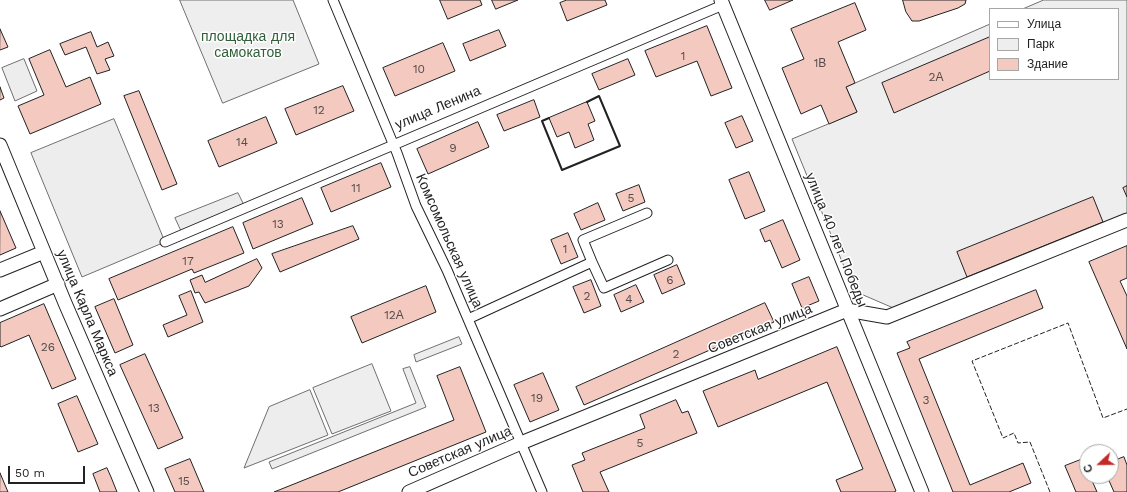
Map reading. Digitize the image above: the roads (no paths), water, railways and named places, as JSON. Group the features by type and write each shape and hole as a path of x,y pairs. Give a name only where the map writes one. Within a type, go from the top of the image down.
{"main road":[{"name":"улица 40 лет Победы","path":"722,3 922,492"},
{"name":"улица Карла Маркса","path":"0,145 44,252 147,492"},
{"path":"847,310 886,317 1127,220"},
{"path":"0,270 44,252"},
{"path":"0,309 58,284"},
{"name":"Советская улица","path":"408,492 521,443 847,310"}],"street":[{"name":"Комсомольская улица","path":"333,0 393,144 416,206 447,270 542,492"},
{"name":"улица Ленина","path":"165,242 722,3"},
{"path":"647,213 584,240 592,262 604,288 668,260"},
{"path":"468,319 592,262"}],"park label":[{"name":"площадка для самокатов","path":"248,46"}]}
